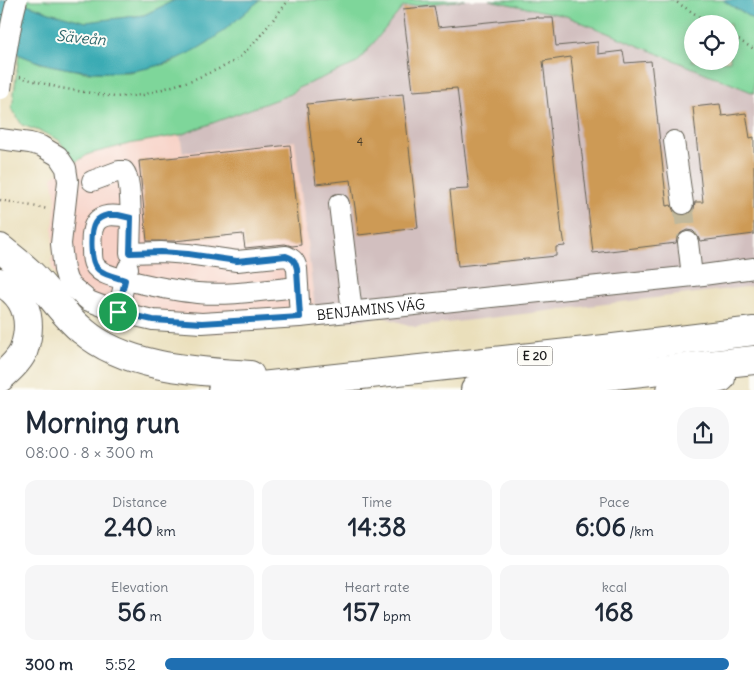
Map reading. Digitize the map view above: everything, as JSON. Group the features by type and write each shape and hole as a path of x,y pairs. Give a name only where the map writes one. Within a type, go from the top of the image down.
{"highway":[{"path":"0,248 32,275 68,317 84,332 117,352 135,359 201,371 316,380"},
{"path":"0,282 16,293 26,312 28,322 24,350 14,364 0,378"},
{"name":"E 20","path":"222,390 754,331"},
{"name":"E 20","path":"475,390 754,360"},
{"path":"671,390 754,369"}],"street":[{"path":"5,89 4,63 17,0"},
{"name":"BENJAMINS VÄG","path":"0,140 41,146 58,156 66,168 68,181 61,244 67,280 71,286 89,301 118,312 153,320 202,323 300,317 754,268"},
{"path":"674,141 682,204"},
{"path":"92,181 119,171 124,171 127,174 131,218 130,253 118,312"},
{"path":"339,204 352,312"},
{"path":"131,218 118,215 102,217 94,223 91,246 92,258 96,267 103,272 125,280 199,294 298,287"},
{"path":"688,242 692,276"},
{"path":"130,253 161,252 188,254 237,261 286,256 295,262 297,269 300,317"}],"path":[{"path":"5,89 60,88 115,97 143,95 192,80 238,59 255,42 289,0"},
{"path":"673,0 697,15"},
{"path":"739,40 754,49"},
{"path":"0,200 65,212"}],"shaded area":[{"path":"465,0 489,0 566,16 684,64 684,70 698,70 754,93 754,286 415,327 383,317 317,325 295,141 183,152 180,135 291,94 298,88 357,63 403,7"},
{"path":"180,135 183,152 295,141 317,325 215,333 161,330 70,297 52,268 56,199 52,177 89,154 129,144"}],"green space":[{"path":"28,0 175,0 144,15 86,22 27,4"},
{"path":"260,0 465,0 403,7 357,63 298,88 291,94 180,135 129,144 89,154 74,163 59,140 22,125 12,109 19,54 40,63 85,72 129,72 170,63 207,43"},
{"path":"489,0 723,0 754,20 754,93 698,70 739,70 739,15 684,15 684,64 566,16"}],"water":[{"name":"Säveån","path":"0,0 15,0 86,22 144,15 175,0 260,0 213,39 187,54 167,63 147,68 106,72 85,71 42,63 0,46"},
{"path":"723,0 754,0 754,20 727,3"}],"building":[{"path":"434,6 438,27 538,17 553,18 556,46 598,42 598,54 623,51 625,63 651,61 667,206 671,205 674,212 679,215 690,214 694,209 695,202 703,202 693,107 720,104 722,116 746,113 750,138 754,137 754,234 700,241 693,231 687,230 681,233 676,243 593,253 571,57 543,61 565,246 556,247 556,256 458,266 450,190 469,189 457,88 413,91 403,9"},
{"path":"403,94 418,228 359,235 351,180 316,184 307,104"},
{"path":"290,145 301,245 292,246 285,244 245,248 243,234 174,241 147,241 139,161"}],"tunnel":[{"path":"683,204 688,242"}],"route":[{"path":"108,215 131,218 130,253 161,252 188,254 237,261 286,256 295,262 297,269 300,317 202,323 153,320 118,312 125,280 103,272 96,267 92,258 91,246 94,223 108,215"}]}
